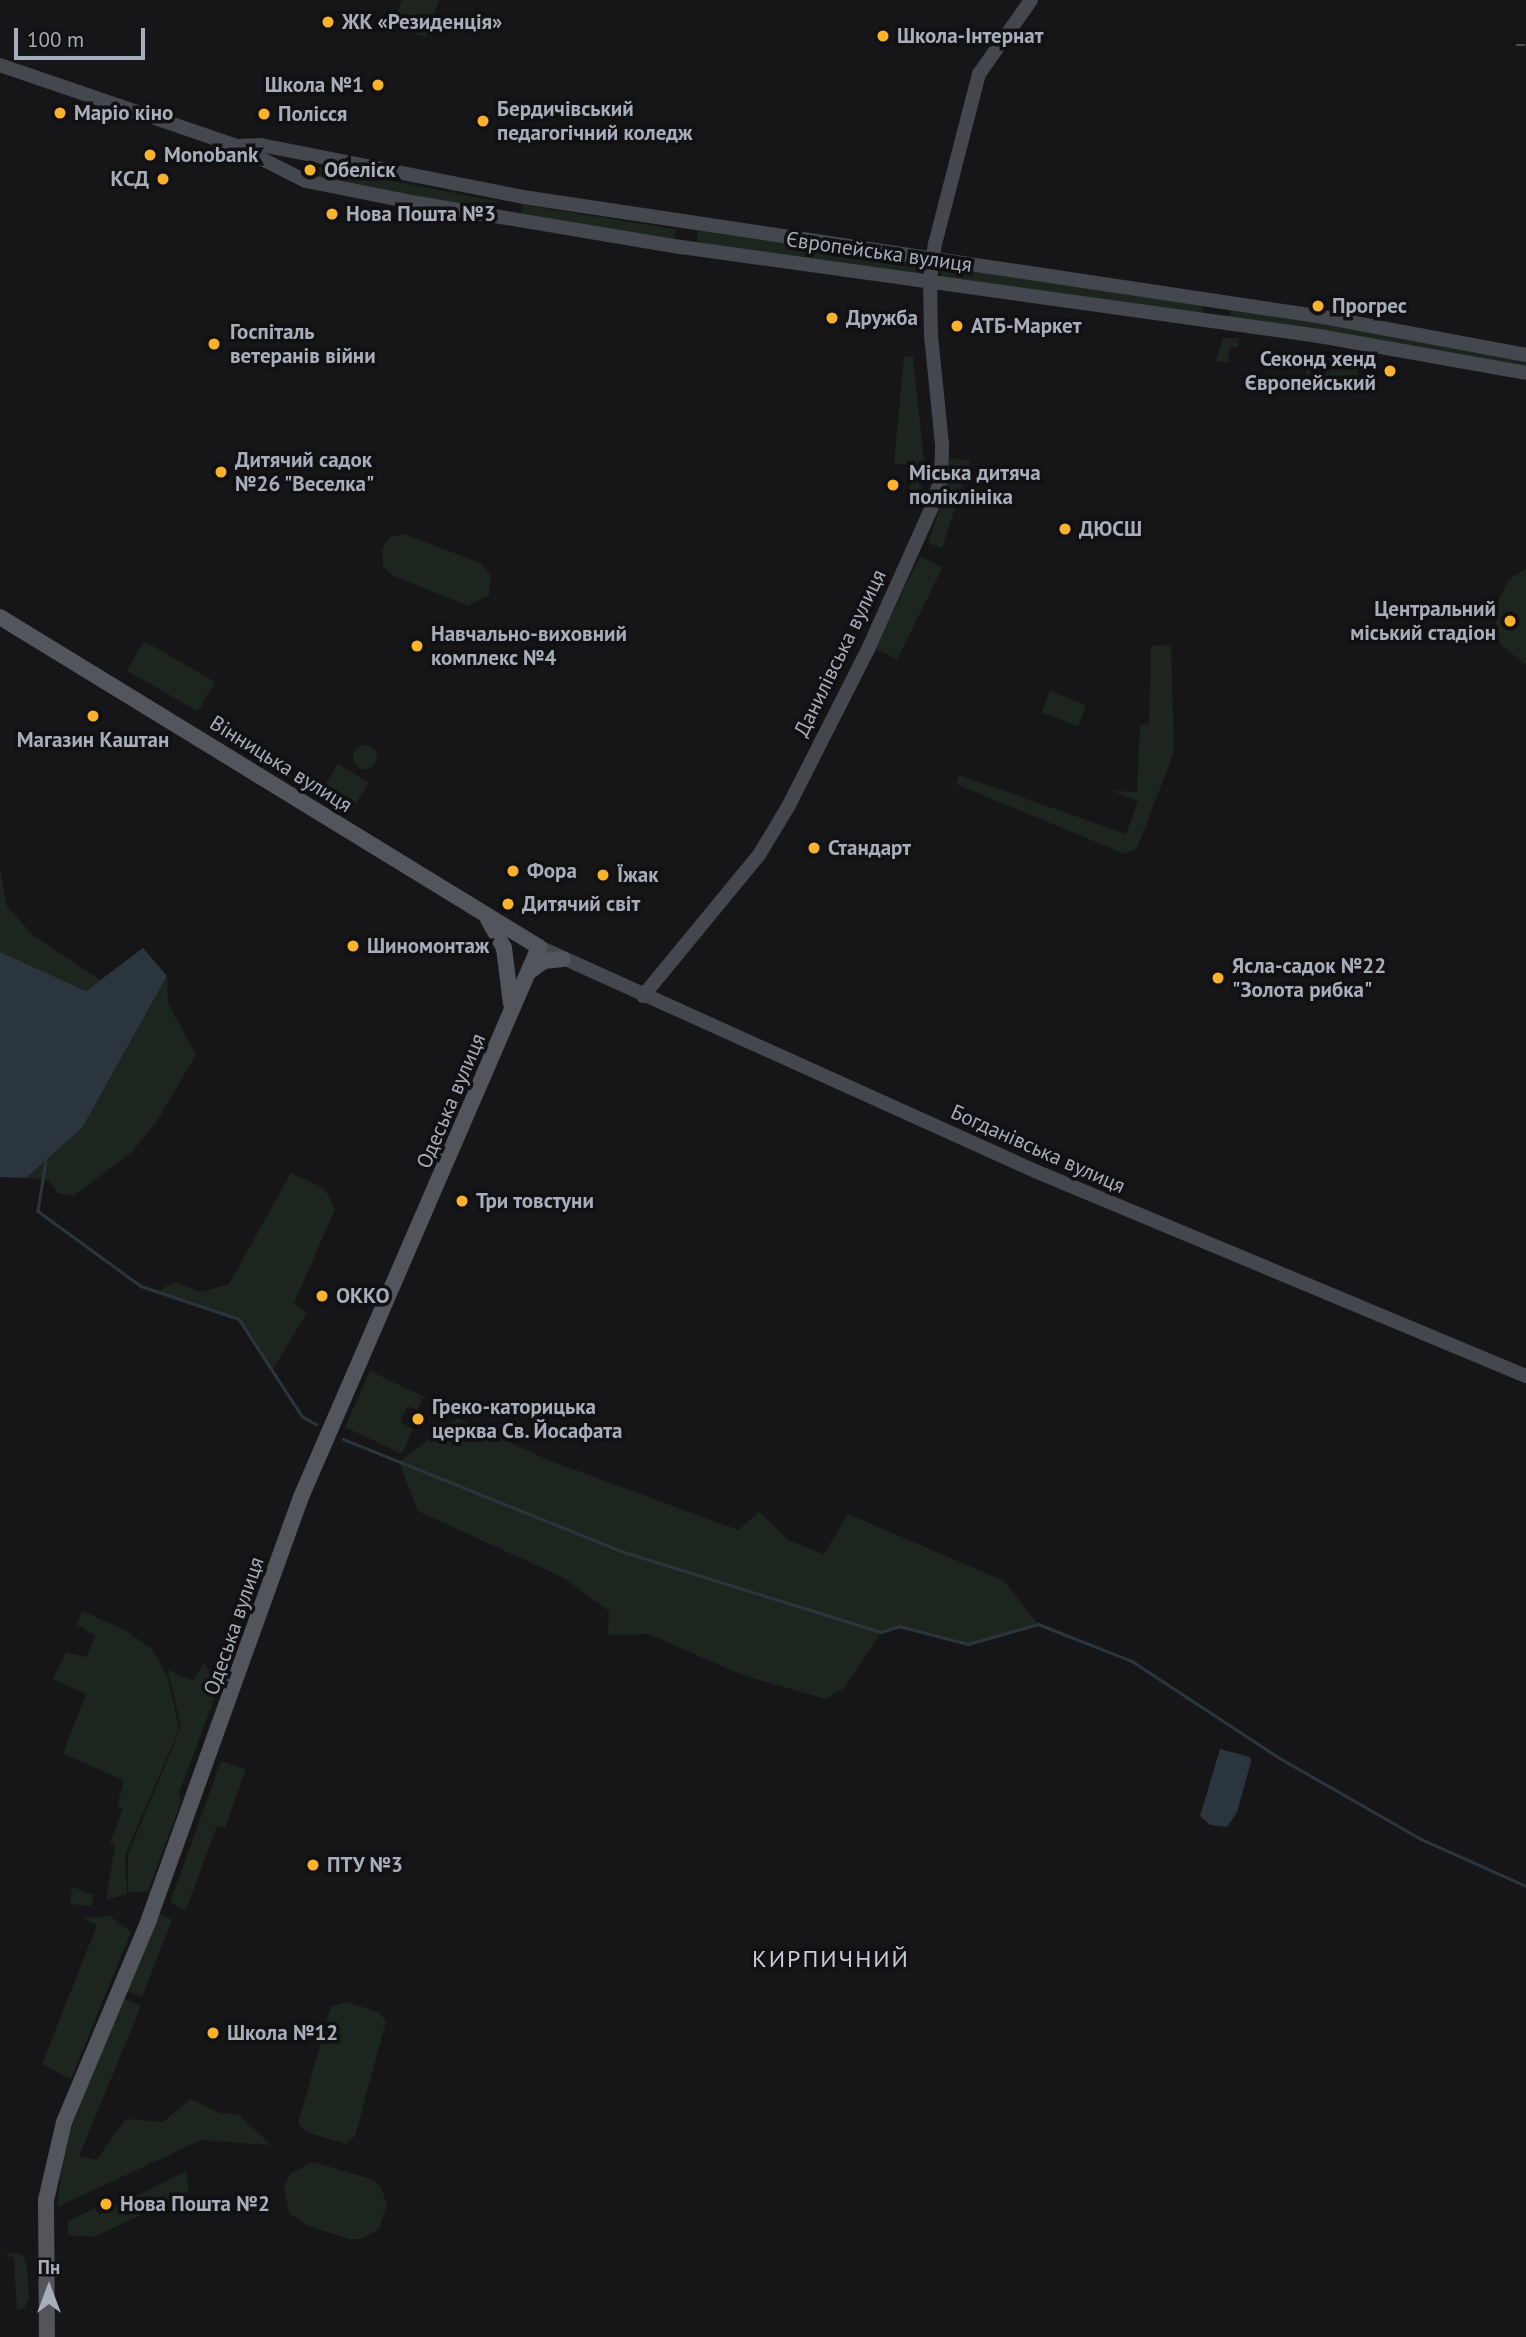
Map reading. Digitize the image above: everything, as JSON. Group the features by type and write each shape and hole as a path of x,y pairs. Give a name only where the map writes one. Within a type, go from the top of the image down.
{"main road":[{"name":"Вінницька вулиця","path":"0,617 533,944"},
{"path":"487,917 509,968"},
{"path":"511,1013 510,948 515,941 533,944"},
{"name":"Одеська вулиця","path":"47,2337 46,2200 64,2122 157,1898 301,1497 511,1013 528,972 533,944"},
{"path":"528,972 544,961 563,959"}],"street":[{"name":"Данилівська вулиця","path":"643,996 760,855 869,647 931,509 941,478 942,444 930,279 933,259 954,155 979,74 1011,22 1031,0"},
{"name":"Європейська вулиця","path":"0,65 236,146 306,181 456,211 1319,336 1526,373"},
{"name":"Європейська вулиця","path":"236,146 261,145 523,197 694,226 1323,317 1526,355"},
{"name":"Богданівська вулиця","path":"533,944 1035,1171 1526,1376"}],"shaded area":[{"path":"402,0 439,0 426,37 391,26"},
{"path":"316,166 499,201 496,213 314,178"},
{"path":"523,205 676,229 674,242 521,218"},
{"path":"698,231 922,262 920,276 696,245"},
{"path":"943,265 1204,302 1203,314 941,277"},
{"path":"1231,308 1526,360 1525,370 1229,318"},
{"path":"1223,338 1239,338 1238,347 1230,347 1228,363 1216,361"},
{"path":"1309,355 1359,363 1356,383 1306,375"},
{"path":"913,356 924,462 920,497 910,498 911,465 894,463 904,357"},
{"path":"949,458 970,461 942,548 928,543 945,494"},
{"path":"403,534 481,563 491,576 489,595 468,606 392,575 383,566 382,549 389,538"},
{"path":"920,556 942,567 897,660 875,649"},
{"name":"Центральний міський стадіон","path":"1526,568 1526,665 1500,644 1493,611 1509,580"},
{"path":"144,641 215,682 198,711 127,670"},
{"path":"1171,645 1174,752 1137,848 1125,854 956,784 959,775 1126,834 1138,801 1113,791 1137,792 1140,725 1149,724 1151,646"},
{"path":"1050,691 1086,705 1078,726 1042,712"},
{"path":"365,745 373,749 377,757 373,765 365,769 357,765 353,757 357,749"},
{"path":"338,764 369,783 351,811 321,792"},
{"path":"0,868 7,907 35,937 100,980 86,991 0,952"},
{"path":"143,948 167,976 82,1128 26,1178 0,1177 0,952 86,991"},
{"path":"167,976 168,1003 196,1055 157,1121 131,1153 73,1196 58,1193 48,1180 26,1178 82,1128"},
{"path":"291,1173 324,1188 335,1209 294,1303 307,1312 272,1371 239,1319 158,1292 173,1282 202,1292 229,1284"},
{"path":"370,1371 424,1397 417,1410 408,1406 400,1422 413,1429 402,1454 345,1427"},
{"path":"457,1418 548,1460 738,1530 759,1512 790,1541 824,1554 848,1514 1004,1581 1038,1624 968,1644 899,1626 881,1632 844,1688 826,1699 742,1675 649,1634 608,1635 609,1611 564,1578 418,1511 399,1462"},
{"path":"82,1611 125,1630 153,1650 168,1678 179,1729 125,1855 127,1894 106,1900 115,1845 110,1843 123,1809 117,1806 124,1780 63,1754 86,1694 53,1679 66,1652 86,1657 96,1636 77,1625"},
{"path":"204,1662 210,1675 222,1678 179,1793 181,1802 148,1891 128,1893 128,1855 181,1727 168,1670 193,1681"},
{"path":"1220,1749 1250,1757 1251,1762 1237,1812 1227,1827 1210,1825 1200,1816"},
{"path":"221,1761 246,1769 225,1828 217,1826 186,1910 170,1903"},
{"path":"72,1887 94,1895 91,1906 70,1904"},
{"path":"159,1913 172,1920 142,1997 126,1990"},
{"path":"110,1916 131,1932 71,2079 42,2064 97,1925 82,1918"},
{"path":"122,1998 141,2006 79,2156 96,2160 126,2119 163,2122 191,2099 220,2113 238,2114 271,2145 201,2140 57,2207 65,2143"},
{"path":"346,2002 379,2012 386,2022 355,2136 346,2144 306,2132 298,2124 329,2013 332,2006"},
{"path":"313,2162 371,2179 380,2185 387,2204 379,2229 361,2239 350,2239 308,2226 289,2213 284,2187 291,2173"},
{"path":"186,2171 189,2192 94,2237 68,2235 68,2221 95,2208 99,2215"},
{"path":"3,2253 22,2254 27,2267 29,2299 24,2308 17,2310 14,2258"}],"waterway":[{"path":"46,1161 38,1211 141,1286 239,1319 302,1416 316,1424"},
{"path":"343,1439 621,1551 881,1632 899,1626 968,1644 1038,1624 1132,1661 1278,1757 1421,1839 1526,1886"}],"railway":[{"path":"1516,45 1526,45"}],"place":[{"name":"ЖК «Резиденція»","path":"328,22"},
{"name":"Школа-Інтернат","path":"883,36"},
{"name":"Школа №1","path":"378,85"},
{"name":"Маріо кіно","path":"60,113"},
{"name":"Полісся","path":"264,114"},
{"name":"Бердичівський педагогічний коледж","path":"483,121"},
{"name":"Monobank","path":"150,155"},
{"name":"Обеліск","path":"310,170"},
{"name":"КСД","path":"163,179"},
{"name":"Нова Пошта №3","path":"332,214"},
{"name":"Прогрес","path":"1318,306"},
{"name":"Дружба","path":"832,318"},
{"name":"АТБ-Маркет","path":"957,326"},
{"name":"Госпіталь ветеранів війни","path":"214,344"},
{"name":"Секонд хенд Європейський","path":"1390,371"},
{"name":"Дитячий садок №26 \"Веселка\"","path":"221,472"},
{"name":"Міська дитяча поліклініка","path":"893,485"},
{"name":"ДЮСШ","path":"1065,529"},
{"name":"Центральний міський стадіон","path":"1510,621"},
{"name":"Навчально-виховний комплекс №4","path":"417,646"},
{"name":"Магазин Каштан","path":"93,716"},
{"name":"Стандарт","path":"814,848"},
{"name":"Фора","path":"513,871"},
{"name":"Їжак","path":"603,875"},
{"name":"Дитячий світ","path":"508,904"},
{"name":"Шиномонтаж","path":"353,946"},
{"name":"Ясла-садок №22 \"Золота рибка\"","path":"1218,978"},
{"name":"Три товстуни","path":"462,1201"},
{"name":"ОККО","path":"322,1296"},
{"name":"Греко-каторицька церква Св. Йосафата","path":"418,1419"},
{"name":"ПТУ №3","path":"313,1865"},
{"name":"Школа №12","path":"213,2033"},
{"name":"Нова Пошта №2","path":"106,2204"}],"district":[{"name":"КИРПИЧНИЙ","path":"831,1959"}]}
